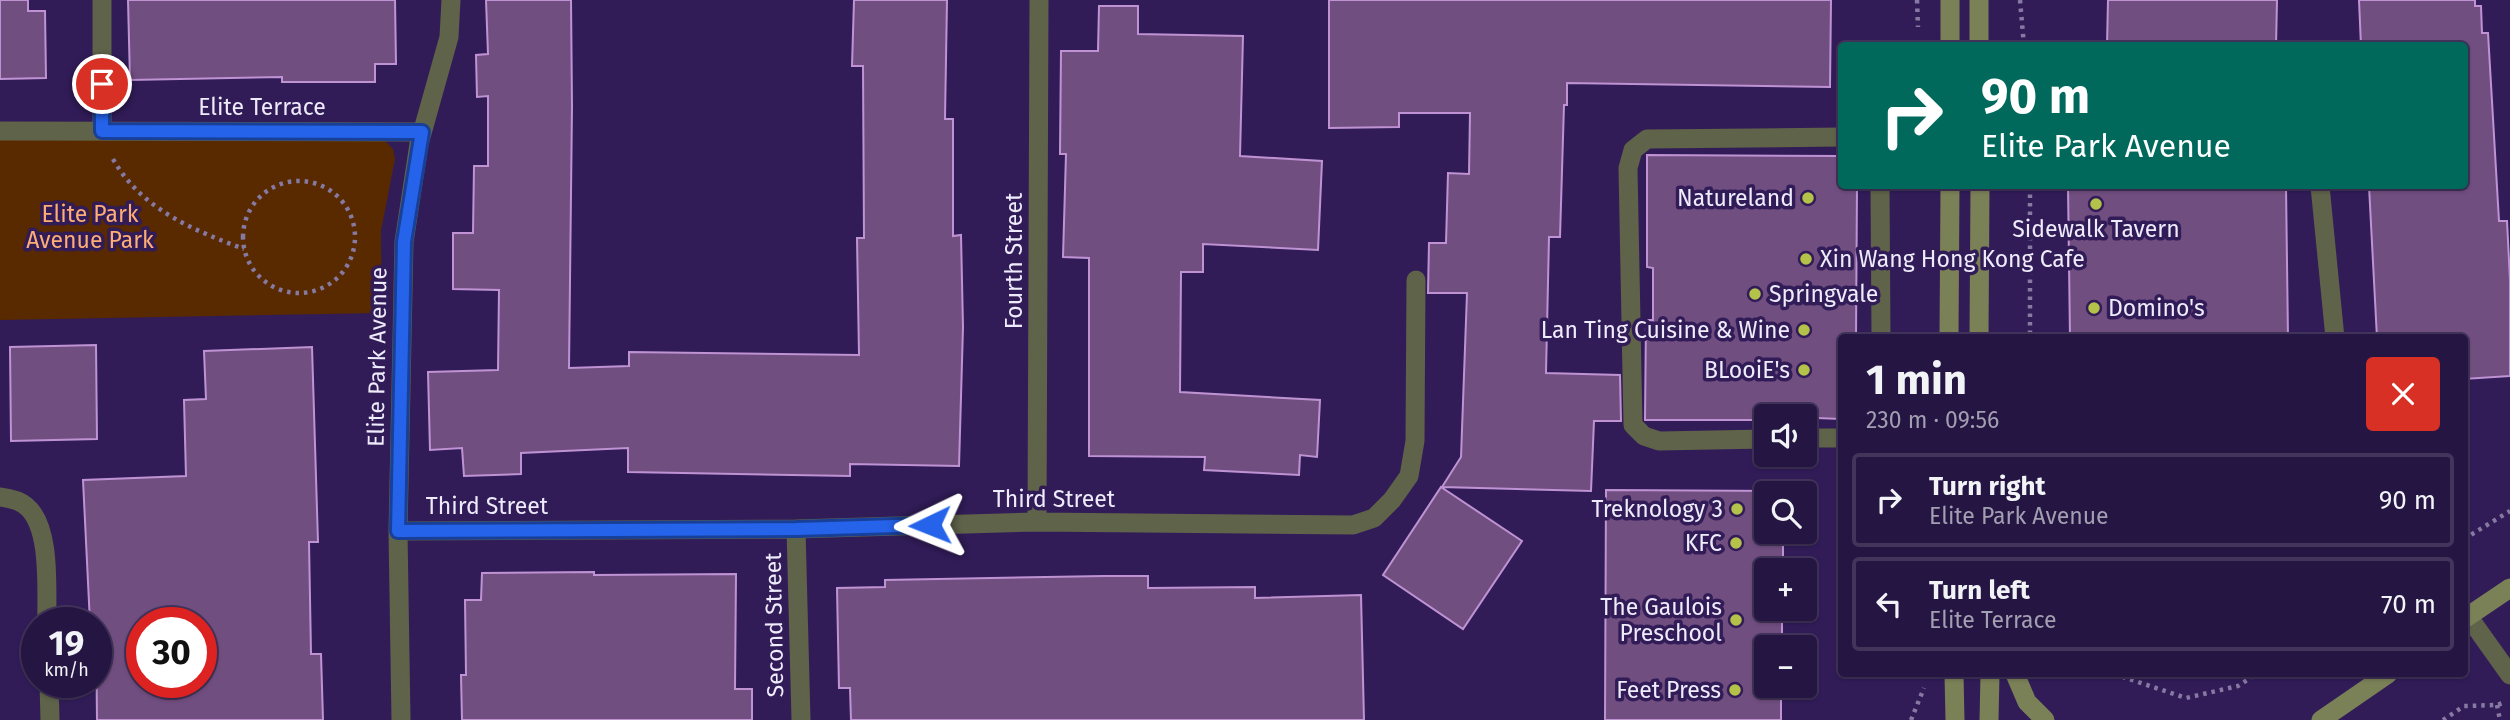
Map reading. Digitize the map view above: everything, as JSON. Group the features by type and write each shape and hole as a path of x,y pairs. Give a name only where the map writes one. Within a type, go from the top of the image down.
{"main road":[{"path":"1950,0 1950,42"},
{"path":"1979,0 1979,42"},
{"path":"1949,334 1950,189"},
{"path":"1979,334 1980,189"},
{"path":"2468,617 2510,588"},
{"path":"1954,677 1955,720"},
{"path":"1989,720 1990,677"},
{"path":"2016,677 2027,702 2045,720"},
{"path":"2321,720 2384,677"}],"street":[{"path":"102,0 102,131"},
{"name":"Elite Park Avenue","path":"401,720 398,531 404,242 422,132 449,37 451,0"},
{"name":"Fourth Street","path":"1037,522 1039,0"},
{"name":"Elite Terrace","path":"0,131 422,132"},
{"path":"1754,439 1659,441 1644,436 1633,425 1628,168 1633,150 1647,139 1838,137"},
{"path":"1880,189 1881,334"},
{"path":"2320,189 2335,334"},
{"name":"Third Street","path":"398,531 796,529 1037,522 1353,525 1374,517 1392,500 1409,476 1415,441 1416,280"},
{"path":"1817,438 1838,438"},
{"path":"0,497 26,505 37,521 44,541 46,607"},
{"name":"Second Street","path":"796,529 801,720"},
{"path":"2468,621 2510,675"},
{"path":"49,698 50,720"}],"path":[{"path":"1917,0 1918,34"},
{"path":"2020,0 2024,42"},
{"path":"102,131 117,167 143,197 174,219 244,249 250,264 271,286 285,292 301,294 316,291 330,285 341,275 350,262 355,247 352,217 345,203 321,184 291,181 262,194 253,205 246,219 244,249"},
{"path":"2030,189 2030,334"},
{"path":"2468,537 2510,511"},
{"path":"2123,677 2186,698 2238,687 2252,677"},
{"path":"1911,720 1928,678"},
{"path":"2443,720 2464,706 2497,705 2510,699"},
{"path":"2497,705 2500,720"}],"green space":[{"name":"Elite Park Avenue Park","path":"0,137 385,141 393,149 395,159 381,231 382,313 0,320"}],"building":[{"path":"0,0 28,0 28,11 45,11 46,78 0,79"},
{"path":"128,0 395,0 396,64 375,64 375,82 282,82 282,77 130,80"},
{"path":"486,0 571,0 569,368 629,366 629,352 859,355 857,238 864,238 863,66 852,66 854,0 947,0 945,119 953,119 953,236 961,235 963,327 959,466 850,464 850,476 628,472 628,448 521,453 521,474 464,476 462,448 430,450 428,372 498,370 499,290 453,289 453,233 473,233 474,166 488,166 488,96 477,97 476,55 488,54"},
{"path":"1329,0 1831,0 1830,87 1567,83 1560,237 1549,237 1546,373 1620,375 1621,421 1594,421 1591,491 1442,487 1461,457 1467,293 1428,293 1429,243 1446,243 1448,173 1469,174 1470,113 1399,113 1399,127 1329,128"},
{"path":"2108,0 2277,0 2276,42 2107,42"},
{"path":"2359,0 2475,0 2475,6 2481,6 2482,33 2488,33 2499,221 2507,221 2510,376 2468,379 2468,334 2377,334 2369,189 2468,189 2468,42 2361,42"},
{"path":"1099,6 1138,6 1138,34 1243,36 1240,156 1322,161 1318,250 1203,244 1203,272 1181,272 1180,392 1320,400 1317,457 1300,455 1299,475 1204,470 1205,457 1089,456 1089,258 1063,257 1066,154 1060,154 1061,51 1098,51"},
{"name":"Springvale","path":"1647,155 1838,156 1838,189 1857,189 1856,334 1838,334 1838,419 1817,418 1817,404 1754,404 1754,420 1645,420 1646,320 1653,320 1653,268 1647,267"},
{"path":"2068,189 2286,189 2288,334 2070,334"},
{"path":"96,345 97,439 11,441 10,347"},
{"path":"312,347 318,542 309,542 311,654 321,654 323,720 97,720 97,698 112,698 112,607 89,607 83,480 186,476 184,400 206,399 204,351"},
{"path":"1441,487 1522,541 1463,629 1383,575"},
{"path":"1606,490 1754,491 1754,544 1783,544 1783,558 1754,558 1754,621 1782,621 1782,635 1754,635 1754,698 1781,698 1781,720 1605,720"},
{"path":"594,572 594,575 736,574 735,689 752,689 752,720 462,720 461,675 466,675 465,600 481,600 482,573"},
{"path":"1148,576 1148,588 1255,587 1255,598 1361,595 1364,720 851,720 850,688 839,688 837,588 885,587 885,580"}],"place":[{"name":"Natureland","path":"1808,198"},
{"name":"Sidewalk Tavern","path":"2096,204"},
{"name":"Xin Wang Hong Kong Cafe","path":"1806,259"},
{"name":"Springvale","path":"1755,294"},
{"name":"Domino's","path":"2094,308"},
{"name":"Lan Ting Cuisine & Wine","path":"1804,330"},
{"name":"BLooiE's","path":"1804,370"},
{"name":"Treknology 3","path":"1737,509"},
{"name":"KFC","path":"1736,543"},
{"name":"The Gaulois Preschool","path":"1736,620"},
{"name":"Feet Press","path":"1735,690"}],"route":[{"path":"102,84 102,131 422,132 404,242 398,531 796,529 930,525"}]}
